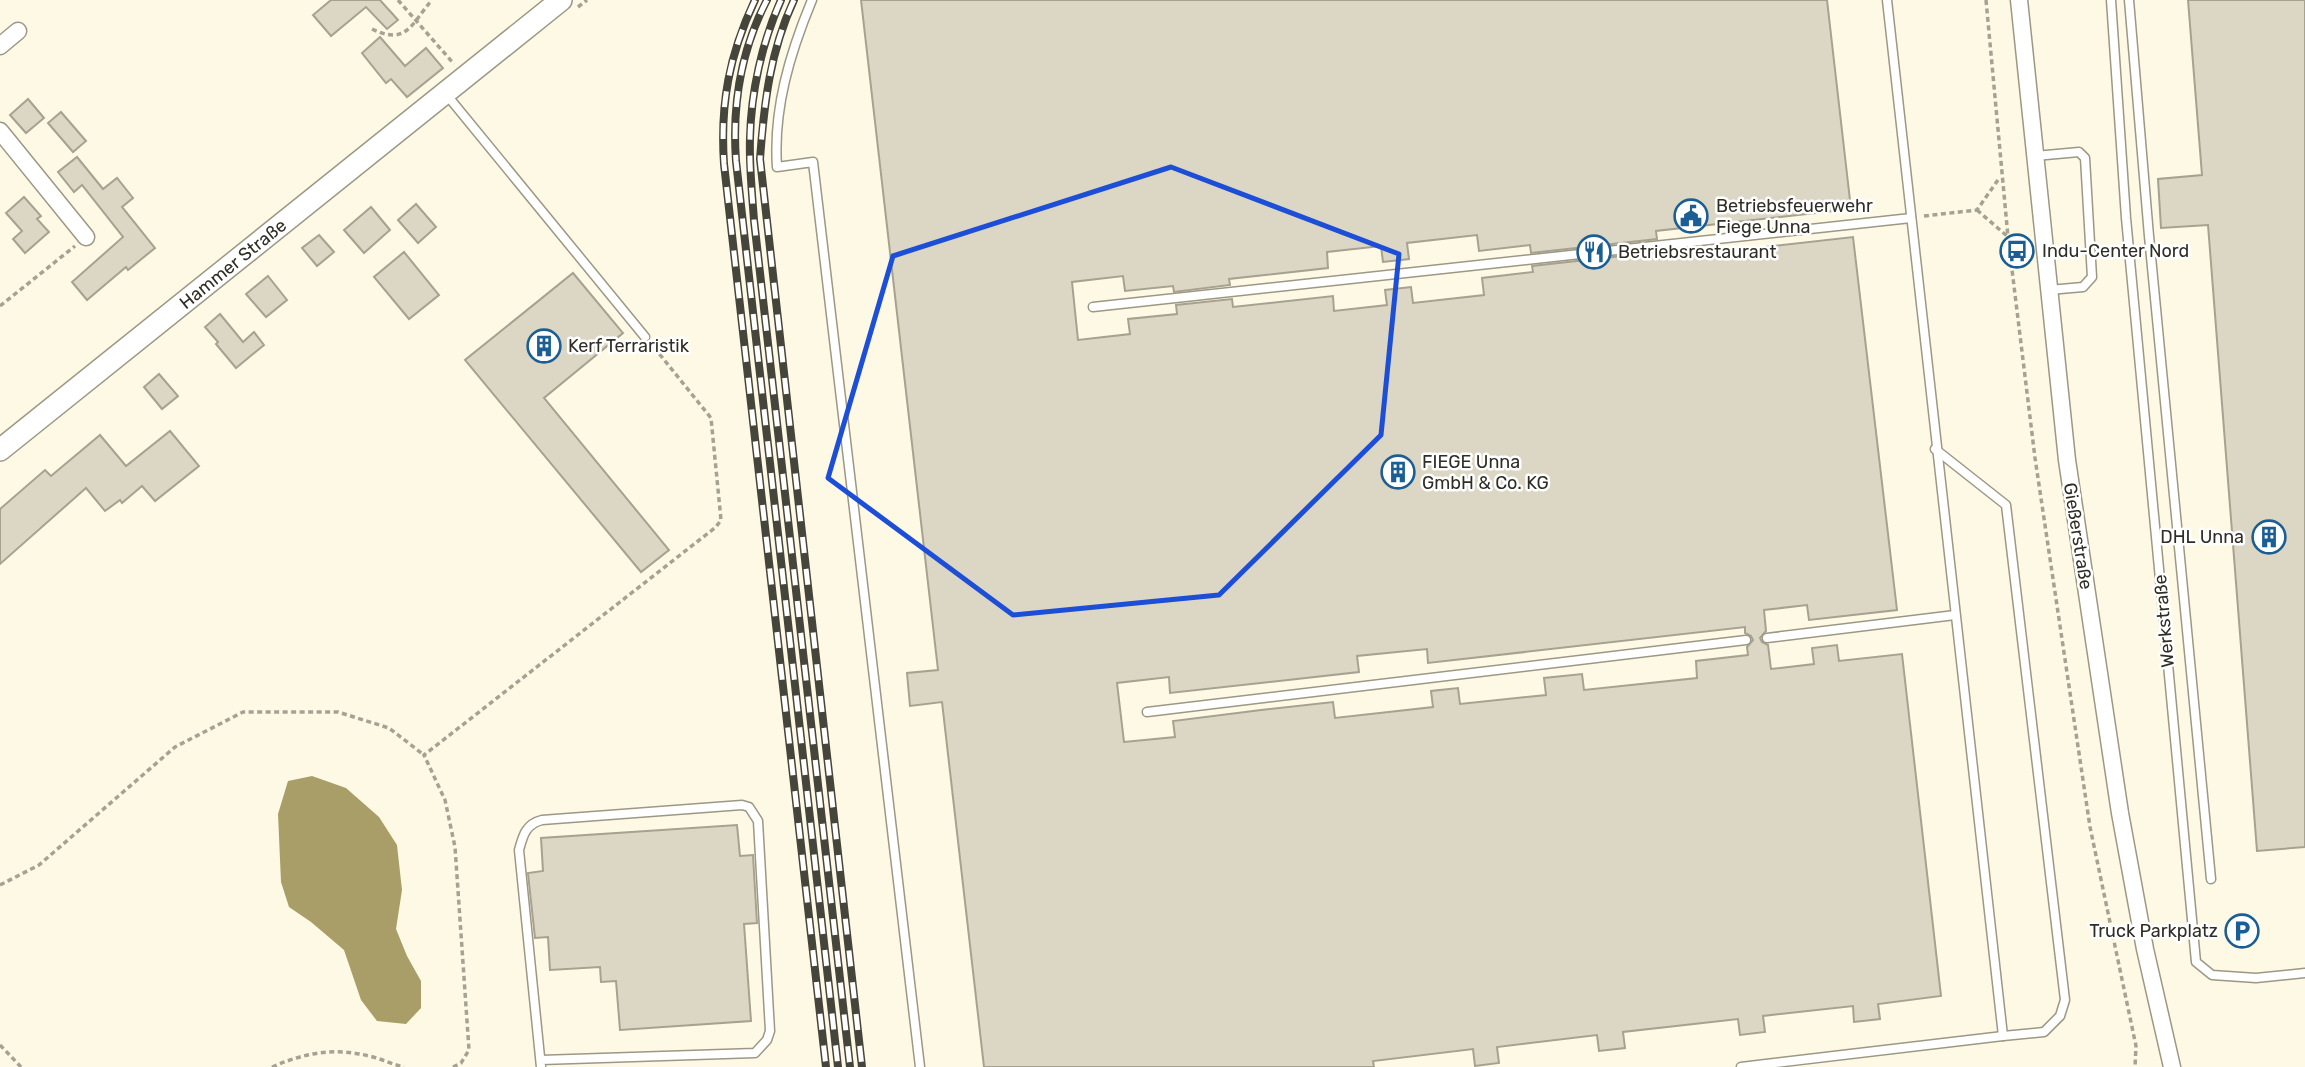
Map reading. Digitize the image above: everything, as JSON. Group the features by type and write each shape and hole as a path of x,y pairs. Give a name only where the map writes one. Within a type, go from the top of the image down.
{"main road":[{"name":"Hammer Straße","path":"0,450 561,0"}],"street":[{"name":"Gießerstraße","path":"2019,0 2067,460 2120,813 2145,949 2172,1067"},
{"path":"0,46 18,31"},
{"path":"0,131 86,237"}],"lane":[{"path":"812,0 788,68 776,137 777,167 813,162 920,1067"},
{"path":"1887,0 2003,1036"},
{"name":"Werkstraße","path":"2111,0 2126,218 2196,961 2212,975 2256,978 2305,973"},
{"path":"2129,0 2211,879"},
{"path":"446,94 645,337"},
{"path":"2035,156 2079,152 2085,158 2092,277 2083,287 2049,290"},
{"path":"1093,307 1911,218"},
{"path":"1741,1067 2044,1032 2060,1016 2065,1000 2006,505 1936,449"},
{"path":"1767,638 1955,615"},
{"path":"1147,712 1746,640"},
{"path":"742,805 749,807 758,821 770,1031 760,1049 755,1053 541,1063 519,850 523,832 536,821 542,820 742,805"}],"path":[{"path":"398,0 466,78"},
{"path":"372,29 392,36 402,33 416,21 432,0"},
{"path":"1986,0 2008,237 2035,458 2090,827 2136,1046 2135,1067"},
{"path":"1911,218 1977,210 2002,175"},
{"path":"1977,210 2008,237"},
{"path":"0,306 86,237"},
{"path":"424,755 716,527 721,520 711,418 645,337"},
{"path":"0,885 39,864 175,747 243,712 338,712 389,729 424,755 444,800 455,847 469,1050 461,1065 453,1067"},
{"path":"0,1045 21,1067"},
{"path":"272,1067 308,1054 330,1050 354,1052 404,1067"}],"highlighted area":[{"path":"1171,167 1399,254 1381,435 1219,595 1013,615 828,478 893,256"}],"shaded area":[{"path":"312,776 346,788 379,817 397,845 402,890 396,929 421,981 421,1008 406,1024 377,1021 361,1000 344,950 289,907 281,882 278,814 288,781"}],"building":[{"path":"331,0 380,0 398,20 387,29 366,7 331,36 313,15"},
{"name":"FIEGE Unna GmbH & Co. KG","path":"861,0 1827,0 1851,209 1656,231 1657,239 1531,253 1530,245 1479,251 1477,235 1407,243 1409,259 1383,262 1381,246 1327,252 1328,268 1229,279 1230,285 1174,292 1173,286 1125,291 1123,276 1072,282 1078,340 1130,334 1128,319 1177,314 1176,305 1232,299 1233,307 1333,296 1334,311 1387,305 1385,290 1411,287 1413,303 1484,295 1482,278 1533,272 1532,266 1658,252 1659,259 1853,237 1897,610 1809,620 1807,605 1764,610 1766,631 1760,638 1768,645 1771,669 1814,664 1812,648 1837,645 1839,661 1902,654 1941,996 1878,1004 1880,1019 1854,1022 1853,1006 1763,1016 1765,1032 1740,1035 1738,1019 1623,1032 1625,1048 1599,1051 1597,1035 1497,1047 1499,1063 1475,1066 1473,1049 1373,1061 1374,1067 984,1067 942,702 910,706 907,673 938,670","holes":["1745,627 1745,633 1753,640 1747,647 1748,655 1696,661 1697,678 1584,690 1582,674 1544,678 1546,695 1460,704 1458,688 1431,691 1433,707 1335,718 1333,702 1261,710 1173,721 1175,737 1124,742 1117,683 1169,677 1170,693 1359,672 1357,656 1427,649 1428,663"]},
{"name":"DHL Unna","path":"2188,0 2305,0 2305,847 2257,851 2208,225 2161,228 2158,179 2202,175"},
{"path":"380,37 405,66 426,48 443,68 407,97 391,79 386,83 362,53"},
{"path":"28,99 44,118 26,133 10,115"},
{"path":"61,112 86,141 73,152 48,123"},
{"path":"77,157 103,189 117,178 133,198 122,207 155,248 128,270 126,267 87,300 72,282 123,237 82,185 74,192 58,172"},
{"path":"24,197 41,216 37,219 49,232 25,253 13,239 22,231 6,213"},
{"path":"416,204 436,227 418,243 398,220"},
{"path":"371,207 390,230 364,253 344,230"},
{"path":"319,235 334,252 317,266 302,248"},
{"path":"404,252 439,295 409,319 374,277"},
{"name":"Kerf Terraristik","path":"573,273 623,333 544,398 669,550 641,572 465,360"},
{"path":"268,276 287,300 266,317 246,294"},
{"path":"220,314 243,342 254,332 264,345 236,368 205,327"},
{"path":"159,374 178,396 162,409 144,387"},
{"path":"170,431 199,466 155,501 142,486 122,503 120,500 105,511 86,488 0,564 0,509 45,470 51,476 100,435 126,466"},
{"path":"737,825 740,856 753,855 757,923 744,924 751,1021 620,1030 616,981 601,982 600,967 550,970 548,937 535,938 528,873 543,871 541,838"}],"railway":[{"path":"755,0 739,40 728,80 724,164 826,1067"},
{"path":"767,0 751,38 740,78 736,161 838,1067"},
{"path":"781,0 768,33 755,85 750,138 751,179 850,1067"},
{"path":"794,0 774,58 760,159 862,1067"}],"place":[{"name":"Betriebsfeuerwehr Fiege Unna","path":"1691,216"},
{"name":"Indu-Center Nord","path":"2017,251"},
{"name":"Betriebsrestaurant","path":"1594,252"},
{"name":"Kerf Terraristik","path":"544,346"},
{"name":"FIEGE Unna GmbH & Co. KG","path":"1398,472"},
{"name":"DHL Unna","path":"2269,537"},
{"name":"Truck Parkplatz","path":"2242,931"}]}
